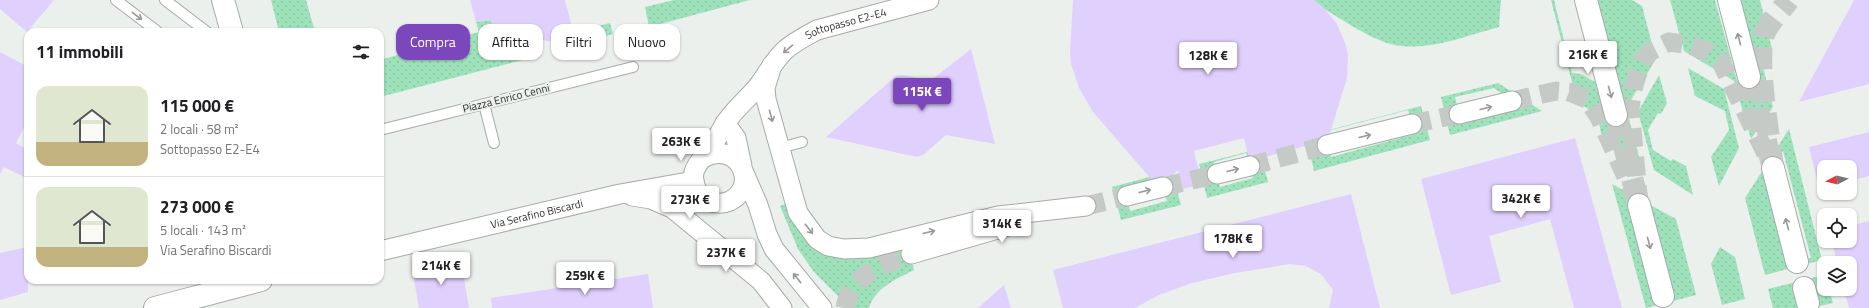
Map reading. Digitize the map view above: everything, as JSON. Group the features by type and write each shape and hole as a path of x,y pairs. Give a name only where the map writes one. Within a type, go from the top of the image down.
{"main road":[{"path":"224,0 231,28"},
{"path":"1586,0 1616,115"},
{"path":"1729,0 1749,77"},
{"path":"1773,168 1797,262"},
{"path":"1639,205 1663,296"},
{"path":"155,308 246,284"}],"street":[{"name":"Sottopasso E2-E4","path":"703,158 713,146 725,123 758,85 772,65 784,51 802,38 818,30 929,0"},
{"path":"772,65 765,88 792,194 798,213 817,239 828,246 844,249 869,248 998,216 1086,206 1037,218 911,254"},
{"path":"1459,114 1512,101"},
{"path":"696,187 705,199 713,203 729,201 742,190 744,182 743,170 736,138 725,123"},
{"path":"1327,145 1412,124"},
{"path":"710,240 696,187 694,172 703,158 717,152 724,153 737,160 743,170 758,205 767,234 774,249 822,308"},
{"path":"1217,174 1250,166"},
{"name":"Via Serafino Biscardi","path":"384,250 620,194 696,187"},
{"path":"1127,196 1163,187"},
{"path":"620,194 651,199 672,208 761,281 782,308"}],"lane":[{"path":"116,0 153,28"},
{"path":"164,0 202,28"},
{"name":"Piazza Enrico Cenni","path":"384,129 633,67"},
{"path":"484,104 494,143"},
{"path":"780,148 802,142"}],"green space":[{"path":"271,0 306,0 314,28 278,28"},
{"path":"674,0 750,0 660,24 648,24 645,7"},
{"path":"1310,0 1501,0 1499,27 1459,39 1432,45 1404,46 1391,44 1371,36"},
{"path":"1551,0 1554,0 1572,73 1581,74 1595,82 1602,107 1626,121 1595,0 1632,0 1642,6 1656,59 1626,108 1643,171 1603,142 1597,114 1577,102"},
{"path":"1670,0 1715,0 1740,92 1754,68 1736,0 1760,0 1772,49 1763,67 1773,107 1751,139 1734,81 1684,51"},
{"path":"491,20 492,24 478,24 478,29 476,22"},
{"path":"610,23 613,34 606,36 606,24"},
{"path":"478,32 478,60 522,60 384,96 384,59 396,55 396,60 470,60 470,35"},
{"path":"1688,68 1724,89 1739,148 1719,186 1711,157 1729,130 1725,111 1695,96"},
{"path":"1659,75 1667,103 1661,114 1658,113 1648,130 1653,150 1671,161 1673,159 1686,166 1693,195 1654,170 1638,112"},
{"path":"1498,83 1542,111 1450,135 1441,97","holes":["1494,88 1523,108 1461,122 1455,97"]},
{"path":"1421,106 1430,140 1314,171 1306,136","holes":["1408,110 1415,134 1331,157 1324,132"]},
{"path":"1789,129 1817,240 1817,248 1819,248 1821,256 1817,256 1817,261 1765,275 1745,198","holes":["1783,151 1811,258 1789,264 1766,180"]},
{"path":"1259,149 1268,182 1207,198 1199,164","holes":["1246,153 1253,178 1220,187 1214,162"]},
{"path":"1172,171 1181,205 1121,220 1112,187","holes":["1161,177 1167,201 1130,211 1124,187"]},
{"path":"1612,184 1676,219 1696,295 1646,308","holes":["1626,201 1652,209 1673,293 1653,298"]},
{"path":"788,203 823,251 908,243 914,270 893,281 881,290 872,301 869,308 850,308 814,272 798,249 780,206"},
{"path":"1720,247 1735,257 1745,299 1722,305 1711,264"},
{"path":"1817,277 1817,292 1815,285 1793,290 1797,305 1819,300 1818,296 1831,296 1833,303 1812,308 1773,308 1768,289"}],"building":[{"path":"0,0 54,0 30,28 24,28 24,29 0,9"},
{"path":"470,0 565,0 571,24 551,24 551,41 543,41 543,24 492,24 491,20 476,22"},
{"path":"1073,0 1314,0 1323,7 1337,24 1348,54 1347,78 1330,133 1320,137 1316,143 1258,159 1248,155 1244,138 1194,151 1202,184 1183,189 1178,170 1169,178 1161,176 1151,179 1093,112 1079,88 1071,64 1070,51"},
{"path":"1854,0 1869,0 1869,84 1799,102"},
{"path":"971,49 995,144 946,135 923,155 917,157 826,137 896,76 903,75 930,81"},
{"path":"0,52 24,65 24,128 16,143 24,148 24,177 4,167 0,174"},
{"path":"1869,132 1869,176 1857,179 1857,160 1817,160 1817,180 1809,147"},
{"path":"1575,138 1622,308 1574,308 1550,219 1489,236 1501,282 1451,295 1421,179"},
{"path":"1351,194 1380,308 1329,308 1333,290 1321,274 1306,266 1290,264 1235,273 1192,283 1159,295 1135,308 1063,308 1053,270"},
{"path":"1869,221 1869,308 1849,308 1846,296 1857,296 1857,256 1835,256 1834,248 1857,248 1857,224"},
{"path":"24,248 24,284 28,284 28,292 0,300 0,253"},
{"path":"461,261 469,308 419,308 412,269"},
{"path":"648,274 653,308 492,308 491,298"},
{"path":"1004,285 1011,308 978,308"}],"tunnel":[{"path":"1773,168 1762,77 1762,43 1767,28 1789,0"},
{"path":"1639,205 1630,108 1634,85 1642,61 1651,51 1669,42 1690,45 1704,50 1721,62 1773,168"},
{"path":"1749,77 1773,168"},
{"path":"1512,101 1556,91 1569,92 1587,99 1599,117 1633,192"},
{"path":"1412,124 1459,114"},
{"path":"1616,115 1639,205"},
{"path":"1250,166 1327,145"},
{"path":"1163,187 1217,174"},
{"path":"1086,206 1127,196"},
{"path":"845,308 853,287 861,279 879,267 911,254"}]}
